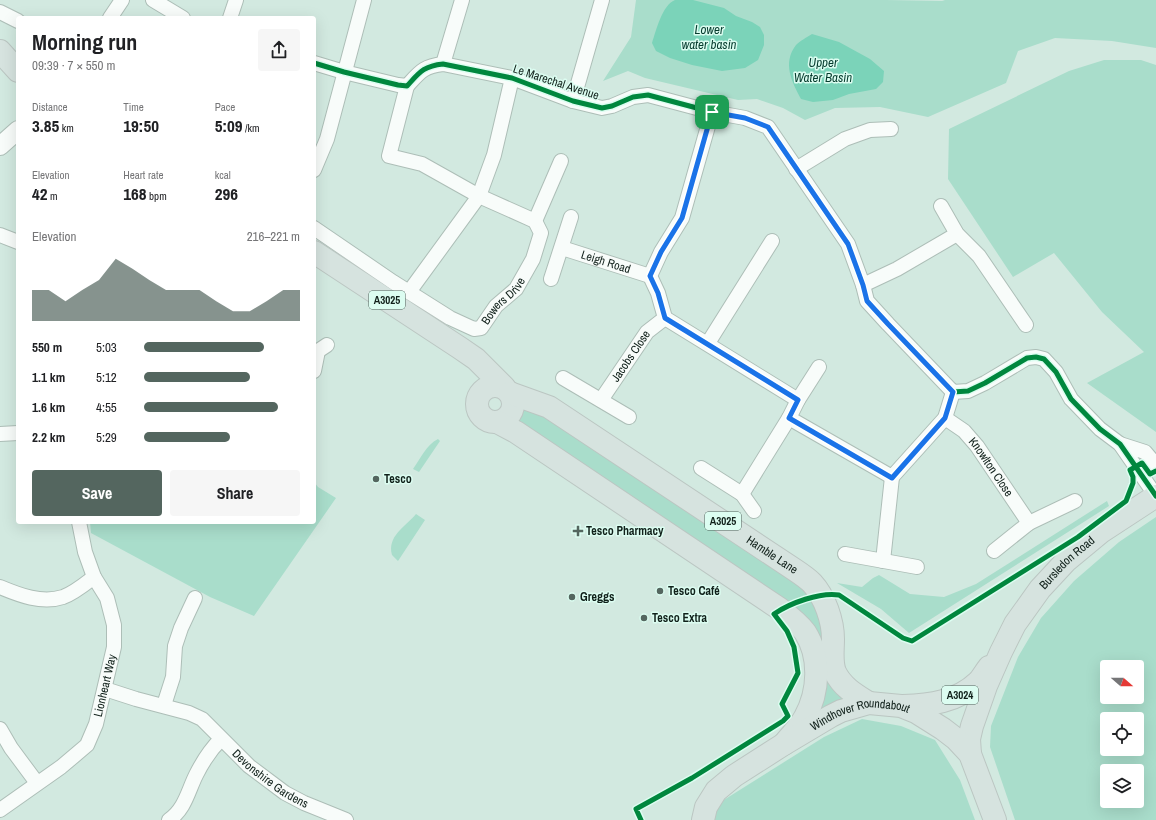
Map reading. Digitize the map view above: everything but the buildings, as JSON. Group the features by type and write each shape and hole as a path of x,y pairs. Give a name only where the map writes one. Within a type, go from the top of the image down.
{"main road":[{"path":"0,50 16,69"},
{"name":"Hamble Lane","path":"316,253 460,348 476,360 507,390 548,406 795,570 812,584 821,596 830,616 833,638 832,661 836,673 844,686 869,703"},
{"path":"460,348 472,373 479,395 477,404 480,414 487,420 497,422 527,439 780,609 795,621 805,633 813,649 816,664 813,697 805,718 784,744"},
{"path":"479,395 487,387 492,386 507,390 514,404 511,414 507,418 497,422"},
{"name":"Bursledon Road","path":"970,754 969,739 972,726 986,686 1015,624 1040,589 1066,562 1101,532 1156,496"},
{"name":"Bursledon Road","path":"902,706 924,705 945,701 964,693 978,682 1001,652"},
{"name":"Windhover Roundabout","path":"705,813 716,791 734,776 784,744 841,711 869,703 902,706 916,712 943,728 970,754 995,820"},
{"path":"686,820 705,813"}],"street":[{"path":"111,16 122,0"},
{"path":"153,0 180,16"},
{"path":"231,16 236,0"},
{"path":"316,165 327,138 364,0"},
{"path":"443,64 462,0"},
{"path":"573,101 602,0"},
{"path":"0,12 16,21"},
{"path":"316,64 398,86 407,86 389,156 422,164 479,196 535,221 561,161"},
{"name":"Le Marechal Avenue","path":"407,86 426,67 443,64 512,78 573,101 602,108 612,106 633,97 648,95 712,112 745,118 768,127 848,244 863,285 867,301 953,392"},
{"path":"409,292 479,196 494,155 512,78"},
{"path":"712,112 682,218 661,252 650,276 658,293 665,318 708,343 798,400"},
{"path":"796,169 845,139 870,130 892,129"},
{"path":"0,146 16,132"},
{"path":"941,206 957,234 979,256 1026,325"},
{"path":"550,279 562,248 571,217"},
{"name":"Bowers Drive","path":"316,229 450,318 474,329 481,328 496,306 516,289 534,259 541,233 535,221"},
{"path":"863,285 897,269 957,234"},
{"path":"0,235 16,241"},
{"path":"708,343 772,241"},
{"name":"Leigh Road","path":"562,248 650,276"},
{"name":"Jacobs Close","path":"601,400 647,332 665,318"},
{"path":"316,363 320,348"},
{"path":"883,560 892,478 945,418 953,392 968,391 980,386 1027,358 1036,357 1044,359 1056,372 1071,399 1100,429 1120,444 1156,496"},
{"path":"742,494 819,367"},
{"path":"563,378 629,417"},
{"path":"789,418 892,478"},
{"name":"Knowlton Close","path":"945,418 964,431 976,446 1029,524"},
{"path":"0,434 16,433"},
{"path":"1120,444 1145,452 1156,465"},
{"path":"701,468 742,494 754,511"},
{"path":"994,551 1029,524 1075,501"},
{"name":"Lionheart Way","path":"0,810 61,767 87,745 96,724 114,647 114,625 107,598 94,577 85,552 79,524"},
{"path":"845,554 917,567"},
{"path":"0,587 34,599 50,599 63,597 94,577"},
{"path":"164,705 173,678 175,646 181,628 195,598"},
{"name":"Devonshire Gardens","path":"105,689 136,699 188,712 202,719 249,766 285,793 304,803 346,820"},
{"path":"0,729 11,748 37,783"},
{"name":"Devonshire Gardens","path":"169,820 181,808 188,795 195,776 204,760 221,739"}],"shaded area":[{"path":"636,0 1156,0 1156,48 1112,41 1055,38 1018,51 1006,83 928,117 880,107 835,108 805,120 783,108 757,99 738,100 645,78 628,71 603,81 631,37"},
{"path":"1104,60 1141,60 1156,65 1156,432 1087,383 1144,352 1102,312 1054,253 1013,277 948,179 949,129 1069,71"},
{"path":"519,402 529,405 746,543 812,596 786,602 514,419"},
{"path":"438,439 440,441 419,472 413,469 427,448"},
{"path":"316,484 336,498 254,616 210,597 91,533 90,524 316,524"},
{"path":"1107,501 1109,506 909,633 881,609 837,583 862,587 879,575 910,594 944,597 976,584"},
{"path":"416,514 425,520 398,561 392,555 392,542 398,532"},
{"path":"1156,517 1156,820 1015,820 990,747 991,726 1018,657 1041,618 1074,581 1119,542"},
{"path":"815,599 819,608 833,689 843,700 819,713 820,693 786,608"},
{"path":"862,719 901,726 935,740 960,780 975,820 711,820 719,803 824,737"}],"water":[{"name":"Lower water basin","path":"675,0 693,0 724,8 736,16 752,22 760,27 764,35 764,45 758,60 745,68 722,71 692,65 670,58 656,51 652,43 658,25 666,7"},
{"name":"Upper Water Basin","path":"812,34 839,42 870,59 884,71 883,82 876,89 849,94 833,100 813,102 801,99 794,86 790,72 790,59 796,45"}],"cycle path":[{"path":"316,64 344,72 407,86 426,68 443,64 512,78 573,101 602,108 612,106 633,97 648,95 712,112 745,118 768,127 848,244 863,285 867,301 953,392 968,391 985,383 1027,358 1036,357 1044,359 1056,372 1071,399 1100,429 1120,444 1156,496"},
{"path":"641,820 636,809 692,778 783,721 788,716 782,704 798,673 794,647 787,631 774,614 805,599 823,595 839,595 903,638 912,641 1078,537 1126,501 1133,483 1133,477 1130,470 1142,463 1150,474 1156,471"}],"place":[{"name":"Tesco","path":"376,479"},
{"name":"Tesco Pharmacy","path":"578,531"},
{"name":"Tesco Café","path":"660,591"},
{"name":"Greggs","path":"572,597"},
{"name":"Tesco Extra","path":"644,618"}],"route":[{"path":"712,112 745,118 768,127 848,244 863,285 867,301 953,392 945,418 892,478 789,418 798,400 708,343 665,318 658,293 650,276 661,252 682,218 712,112"}]}
